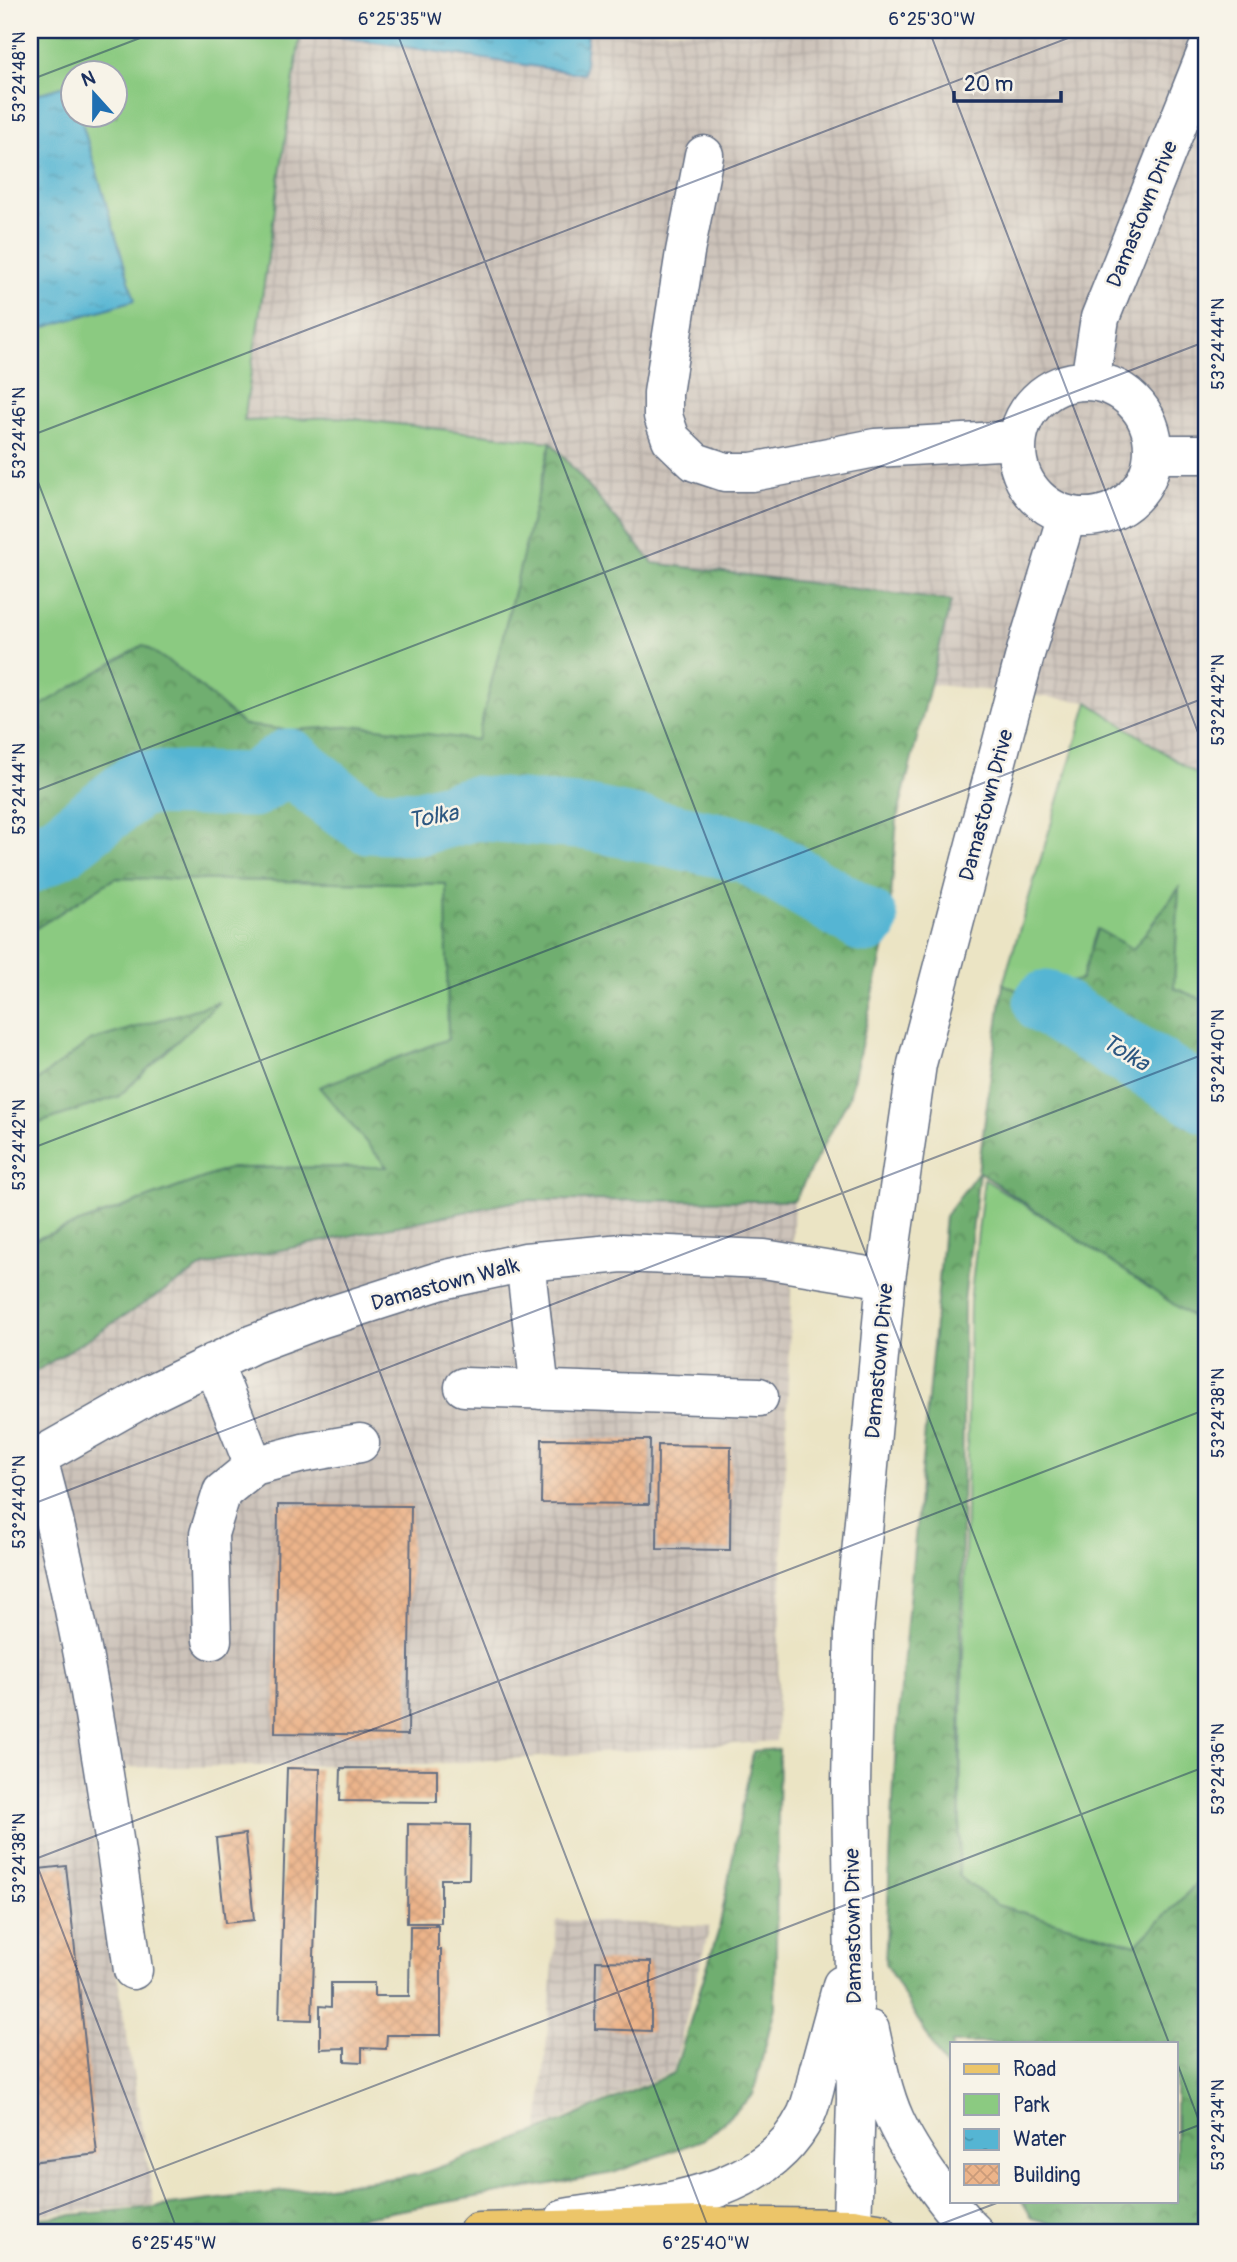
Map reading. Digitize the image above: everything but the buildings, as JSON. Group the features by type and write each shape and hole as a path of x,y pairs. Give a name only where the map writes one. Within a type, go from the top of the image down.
{"main road":[{"path":"478,2232 860,2231"}],"street":[{"name":"Damastown Drive","path":"1090,381 1100,318 1207,51"},
{"path":"704,155 685,252 663,393 663,416 671,439 695,461 725,472 752,472 876,448 1017,440"},
{"path":"1090,381 1111,385 1129,396 1144,412 1152,433 1154,454 1149,474 1139,491 1125,505 1107,514 1087,517 1067,514 1049,507 1034,494 1023,478 1018,460 1017,440 1023,420 1034,403 1050,390 1069,382 1090,381"},
{"path":"1154,454 1207,454"},
{"name":"Damastown Drive","path":"860,2231 851,1785 853,1631 886,1279 918,1064 1026,652 1067,514"},
{"name":"Damastown Walk","path":"34,1461 152,1393 253,1344 332,1315 442,1280 526,1262 622,1253 764,1259 886,1279"},
{"path":"526,1262 540,1390"},
{"path":"214,1363 254,1466"},
{"path":"464,1387 759,1397"},
{"path":"212,1640 209,1534 222,1492 254,1466 303,1453 360,1443"},
{"path":"34,1461 57,1529 76,1614 118,1859 133,1970"},
{"path":"483,2231 688,2197 740,2180 763,2166 790,2142 807,2113 854,1942"},
{"path":"854,1942 875,2055 895,2120 919,2161 962,2221 974,2232"}],"shaded area":[{"path":"301,30 1207,30 1207,781 1088,702 325,615 244,421"},
{"path":"522,1200 794,1201 776,1741 433,1764 84,1768 154,2205 30,2215 30,1375 204,1266"},
{"path":"557,1920 710,1926 673,2071 539,2129"}],"green space":[{"path":"30,30 301,30 244,421 338,417 551,442 478,740 30,816"},
{"path":"551,442 653,563 951,601 897,819 889,925 849,1098 794,1201 522,1200 204,1266 30,1375 30,1241 231,1168 387,1167 319,1087 448,1039 446,884 115,878 30,932 30,712 143,645 181,670 244,725 289,730 361,726 477,740"},
{"path":"1088,702 1207,781 1207,1064 1035,999 1003,984"},
{"path":"115,878 447,884 448,1040 388,1167 231,1168 30,1241 30,1126 119,1096 91,1041 30,1086 30,932"},
{"path":"1179,888 1174,988 1207,1001 1207,1327 979,1172 964,1302 959,1876 997,1905 1136,1945 1207,1873 1207,2232 1083,2232 1032,2218 1023,2202 1178,2202 1178,2042 950,2042 950,2076 885,1963 896,1741 945,1216 978,1172 1003,984 1035,998 1043,987 1081,980 1097,929 1133,949"},
{"path":"219,1002 119,1096 30,1126 30,1086 90,1041"},
{"path":"984,1179 1207,1321 1207,2186 1178,2042 956,2017 970,1301"},
{"path":"779,1749 775,2007 753,2095 705,2139 613,2173 277,2232 30,2232 30,2219 418,2175 540,2131 674,2073 719,1929 753,1751"}],"water":[{"path":"320,30 588,30 584,74 320,34"},
{"path":"60,87 60,130 84,130 135,300 30,332 30,96"}],"waterway":[{"name":"Tolka","path":"30,861 61,845 140,783 253,785 289,761 335,799 368,821 418,823 475,808 588,818 748,851 866,921"},
{"name":"Tolka","path":"1046,1003 1207,1101"}]}
